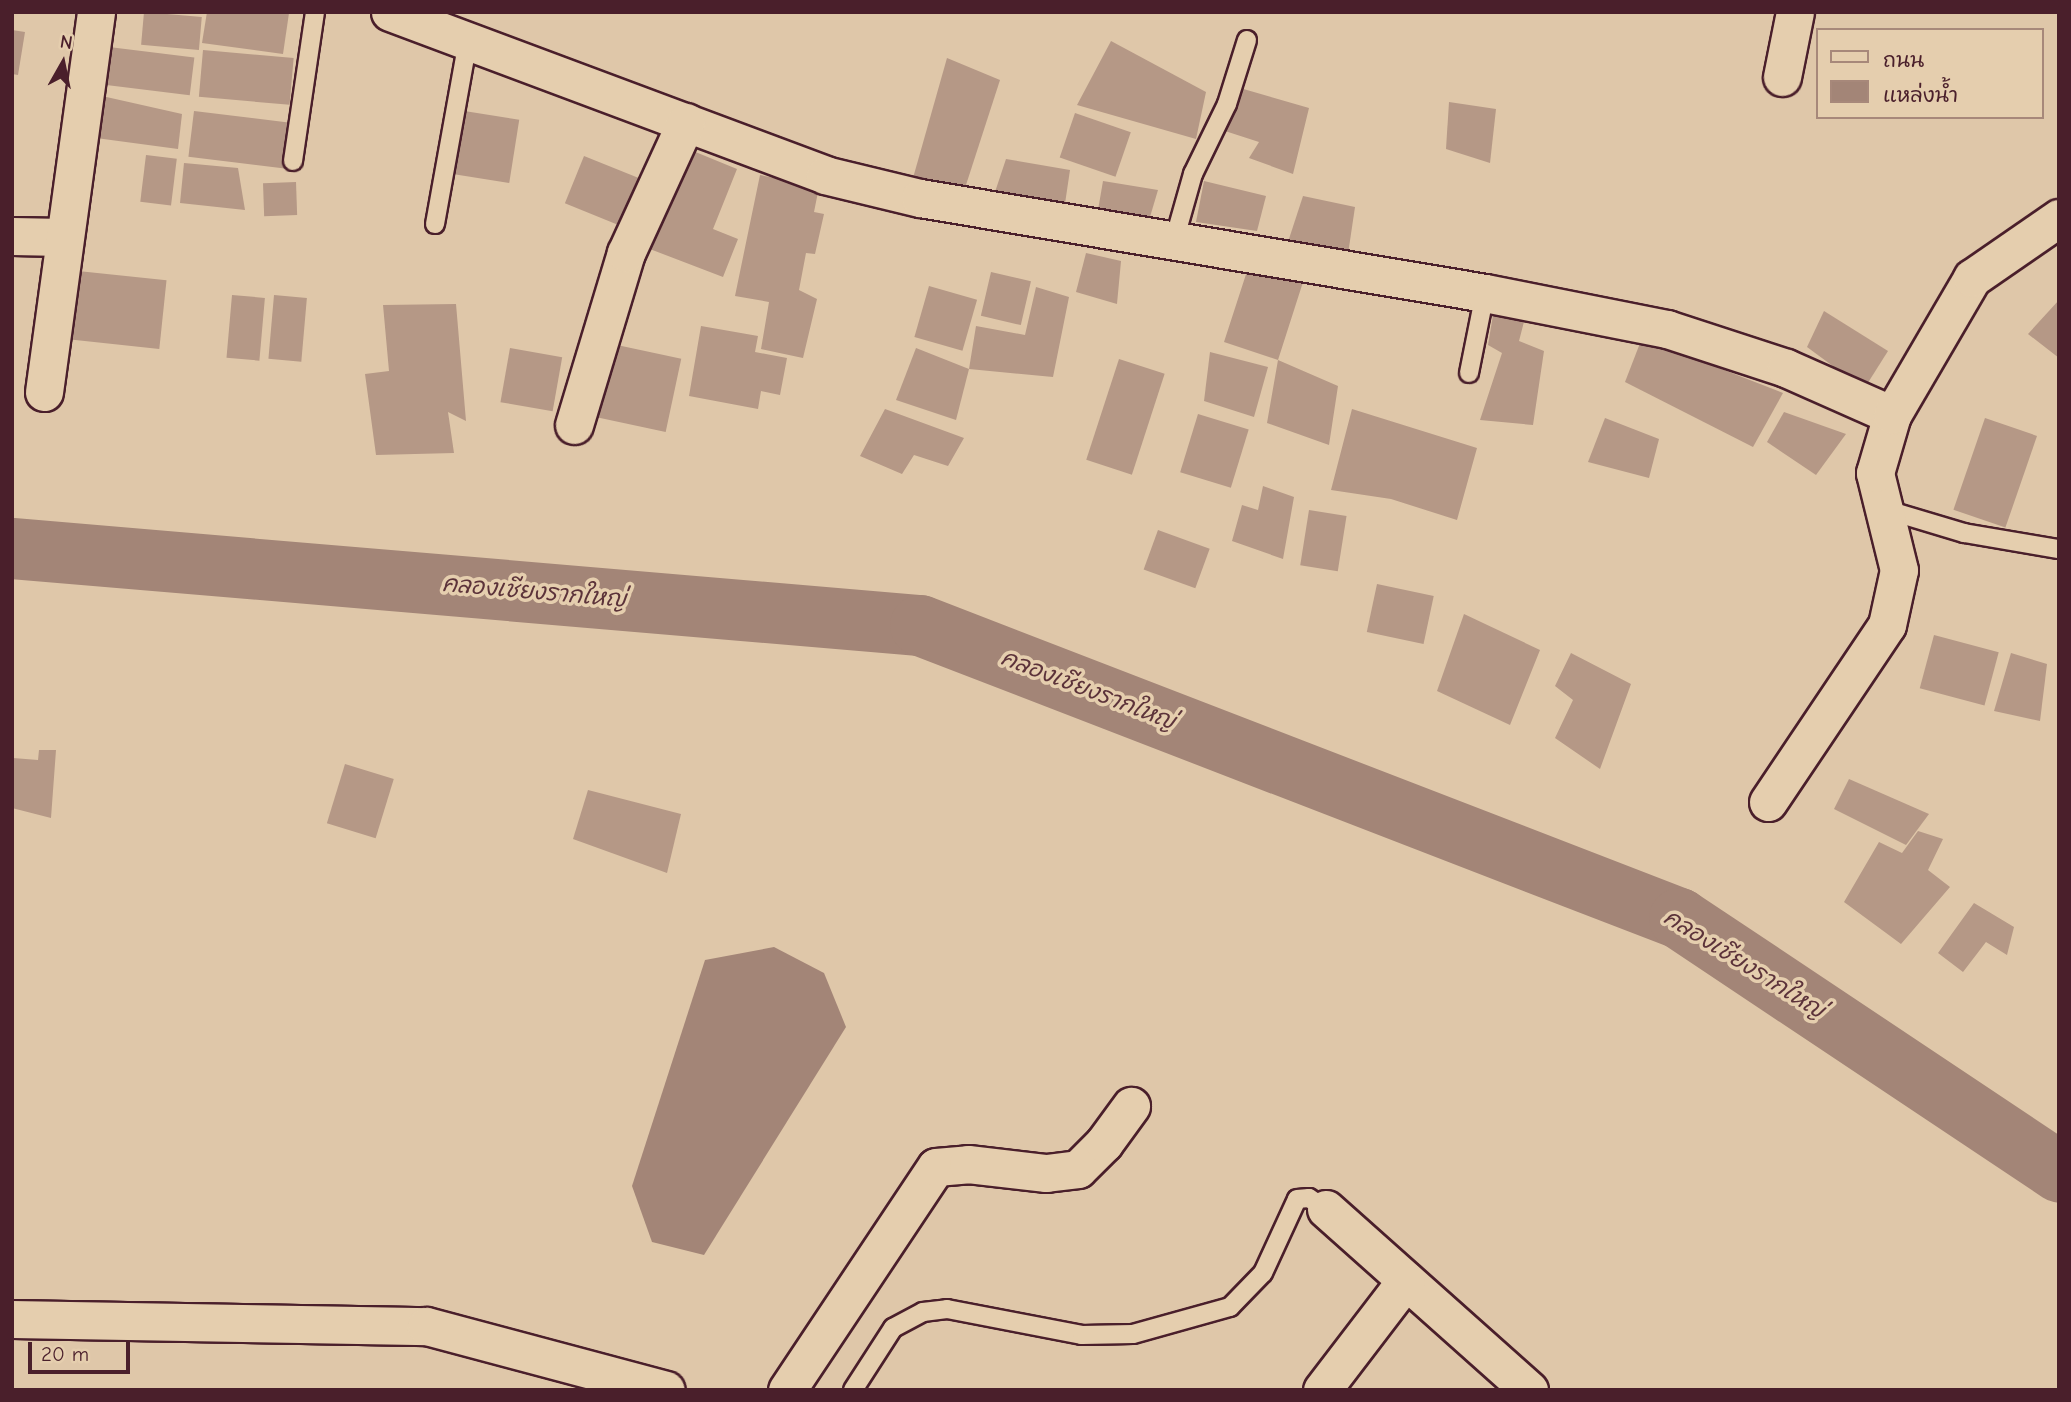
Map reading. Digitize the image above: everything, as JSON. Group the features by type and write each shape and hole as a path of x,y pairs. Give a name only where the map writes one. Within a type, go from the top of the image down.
{"street":[{"path":"44,392 63,237 96,12"},
{"path":"390,12 825,174 920,198 1485,293 1667,329 1786,368 1892,415"},
{"path":"1782,77 1795,12"},
{"path":"574,425 626,253 686,122"},
{"path":"1768,802 1887,625 1899,570 1875,473 1892,415 1972,278 2059,218"},
{"path":"12,236 63,237"},
{"path":"787,1390 936,1167 968,1164 1046,1174 1078,1169 1131,1106"},
{"path":"1326,1209 1529,1390"},
{"path":"1322,1390 1406,1280"},
{"path":"12,1319 426,1326 666,1390"}],"lane":[{"path":"293,161 315,12"},
{"path":"1174,241 1193,174 1227,104 1247,40"},
{"path":"435,224 468,41"},
{"path":"1469,373 1485,293"},
{"path":"1884,509 1964,533 2059,549"},
{"path":"853,1390 893,1328 923,1312 947,1309 1083,1335 1133,1334 1230,1307 1263,1273 1297,1199 1309,1198 1326,1209"}],"water":[{"path":"774,947 824,973 846,1027 704,1255 652,1242 632,1186 705,960"}],"building":[{"path":"144,12 202,17 199,50 141,45"},
{"path":"207,12 289,13 283,54 202,43"},
{"path":"12,30 25,32 18,75 12,74"},
{"path":"1111,41 1206,92 1196,139 1077,105"},
{"path":"109,47 194,57 190,95 104,85"},
{"path":"203,50 294,58 290,105 199,97"},
{"path":"947,58 1000,80 965,188 913,178"},
{"path":"1240,88 1309,108 1293,174 1249,158 1259,142 1225,131"},
{"path":"102,96 182,114 178,149 96,138"},
{"path":"1449,102 1496,109 1490,163 1446,149"},
{"path":"458,110 519,120 509,183 448,173"},
{"path":"194,111 290,123 285,168 188,157"},
{"path":"1075,113 1131,132 1115,177 1060,157"},
{"path":"693,151 737,169 713,229 738,239 723,277 642,246 667,183 679,187"},
{"path":"146,155 177,159 171,205 140,202"},
{"path":"584,156 641,179 621,226 565,203"},
{"path":"1006,159 1070,170 1063,217 993,198"},
{"path":"184,163 238,168 245,210 180,203"},
{"path":"760,175 819,187 814,212 824,214 815,254 806,253 799,290 817,299 803,358 761,349 769,302 735,296"},
{"path":"1103,181 1158,190 1147,227 1097,216"},
{"path":"1204,181 1266,196 1257,231 1196,222"},
{"path":"296,182 297,215 264,216 263,183"},
{"path":"1303,196 1355,207 1348,254 1287,245"},
{"path":"1086,253 1121,261 1117,304 1076,292"},
{"path":"1249,265 1303,282 1278,360 1224,342"},
{"path":"78,271 167,280 159,349 71,340"},
{"path":"991,272 1031,281 1021,325 981,316"},
{"path":"929,286 977,300 962,351 914,337"},
{"path":"1036,287 1069,297 1053,377 969,369 976,326 1025,335"},
{"path":"232,295 265,298 259,361 227,358"},
{"path":"274,295 307,298 301,362 268,359"},
{"path":"2059,300 2059,358 2028,334"},
{"path":"1495,303 1527,310 1519,341 1544,351 1533,425 1480,420 1502,353 1488,345"},
{"path":"456,304 466,421 448,412 454,453 376,455 365,374 389,371 383,305"},
{"path":"1824,311 1888,351 1864,389 1807,347"},
{"path":"701,326 758,336 755,352 787,358 780,395 761,391 758,409 689,396"},
{"path":"1642,338 1783,393 1753,447 1625,382"},
{"path":"603,342 681,359 666,432 587,415"},
{"path":"510,348 562,357 553,411 500,402"},
{"path":"916,348 969,369 956,420 896,400"},
{"path":"1210,352 1268,367 1254,417 1204,401"},
{"path":"1119,359 1165,374 1132,475 1086,460"},
{"path":"1278,360 1338,386 1329,445 1267,423"},
{"path":"885,409 964,438 948,466 914,455 902,474 860,456"},
{"path":"1352,409 1477,448 1457,520 1391,499 1331,490"},
{"path":"1784,412 1846,434 1816,475 1767,442"},
{"path":"1198,414 1249,429 1231,488 1180,472"},
{"path":"1605,418 1659,439 1649,478 1588,462"},
{"path":"1985,418 2037,436 2005,528 1953,510"},
{"path":"1263,486 1294,497 1283,559 1232,541 1242,505 1258,510"},
{"path":"1309,510 1347,516 1338,571 1300,565"},
{"path":"1158,530 1210,549 1195,588 1144,569"},
{"path":"1377,584 1434,596 1424,644 1367,632"},
{"path":"1464,614 1540,650 1510,725 1437,691"},
{"path":"1934,635 1999,652 1984,705 1920,688"},
{"path":"1571,653 1631,684 1600,769 1555,738 1573,700 1555,686"},
{"path":"2011,653 2047,664 2040,721 1994,711"},
{"path":"39,750 56,750 51,818 12,808 13,758 38,760"},
{"path":"345,764 394,779 376,838 327,823"},
{"path":"1849,779 1929,814 1906,845 1834,809"},
{"path":"588,790 681,814 667,873 573,839"},
{"path":"1918,831 1943,839 1928,870 1950,887 1901,944 1844,902 1879,842 1902,853"},
{"path":"1974,903 2014,927 2007,955 1986,942 1963,972 1938,953"}],"waterway":[{"name":"คลองเชียงรากใหญ่","path":"12,548 920,625 1679,918 2059,1171"}]}
